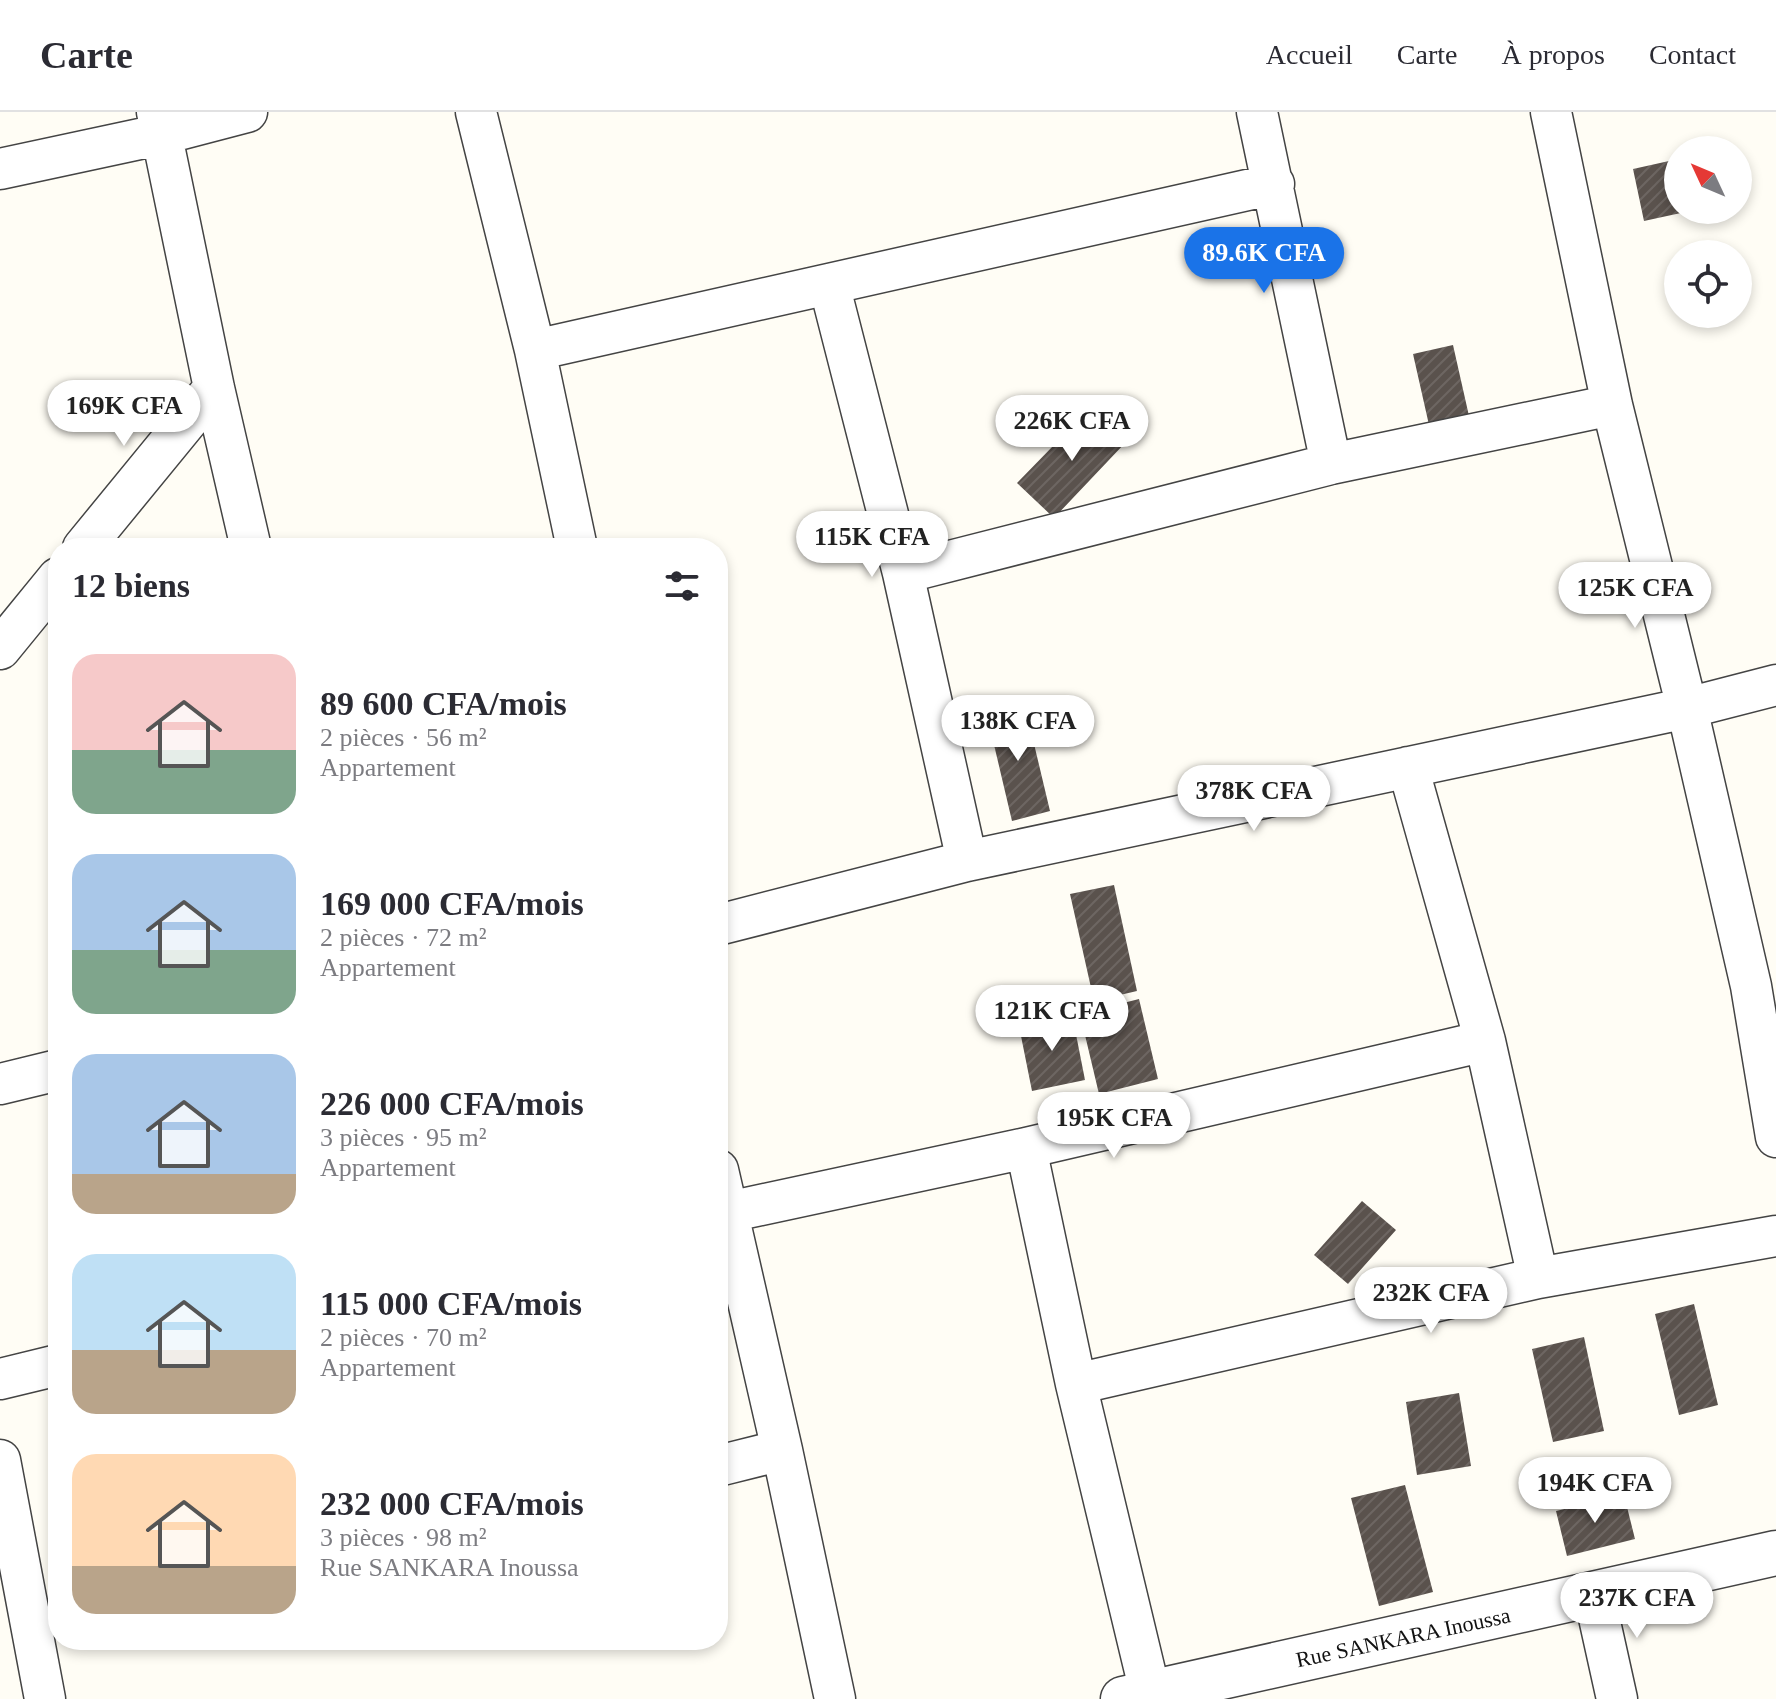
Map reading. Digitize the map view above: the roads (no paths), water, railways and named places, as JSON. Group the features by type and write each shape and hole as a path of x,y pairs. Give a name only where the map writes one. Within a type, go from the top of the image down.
{"street":[{"path":"0,169 160,123 247,112"},
{"path":"476,112 535,350 575,538"},
{"path":"1257,112 1331,464"},
{"path":"1551,112 1612,405 1687,708 1764,984 1776,1137"},
{"path":"160,123 214,388 249,538"},
{"path":"535,350 1274,184"},
{"path":"829,284 903,573 967,861"},
{"path":"91,538 214,388"},
{"path":"903,573 1331,464 1612,405"},
{"path":"0,649 48,590"},
{"path":"728,922 967,861 1687,708 1776,685"},
{"path":"1408,767 1485,1041 1538,1278"},
{"path":"835,1699 728,1212 1026,1148 1485,1041"},
{"path":"0,1084 48,1072"},
{"path":"1026,1148 1137,1696"},
{"path":"1076,1384 1538,1278 1776,1236"},
{"path":"0,1379 48,1367"},
{"path":"728,1464 782,1450"},
{"path":"0,1460 46,1639 45,1699"},
{"name":"Rue SANKARA Inoussa","path":"1137,1696 1776,1553"},
{"path":"1594,1595 1617,1699"}]}
